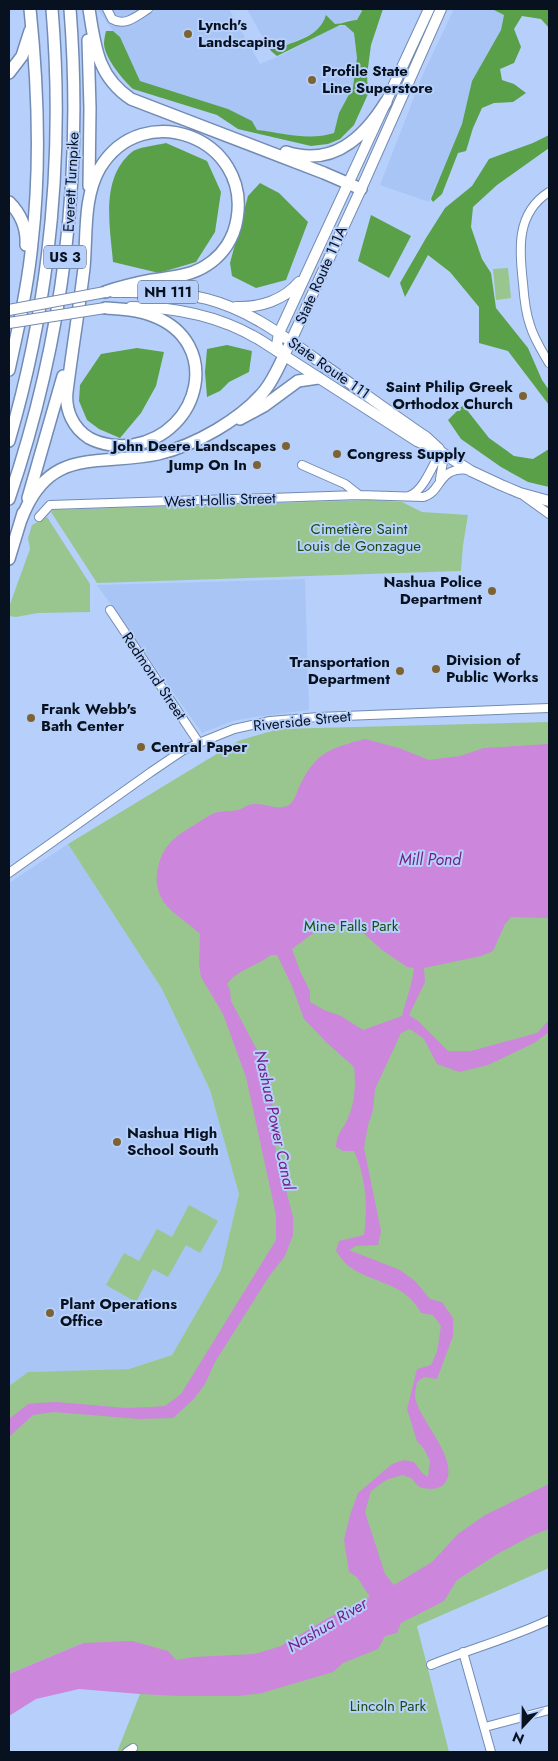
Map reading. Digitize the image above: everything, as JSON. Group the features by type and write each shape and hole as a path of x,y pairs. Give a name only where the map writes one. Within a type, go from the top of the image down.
{"highway":[{"name":"Everett Turnpike","path":"9,441 34,336 43,288 51,224 55,167 56,94 52,9"},
{"name":"Everett Turnpike","path":"9,499 45,374 67,247 74,125 74,76 70,9"},
{"path":"87,9 96,51 101,64 108,77 131,99 361,189"},
{"path":"87,9 90,89 89,203 85,258 66,392 67,406 71,418 83,433 99,442 121,446 154,439 178,422 186,412 194,391 196,372 193,359 182,337 165,322 143,312 104,308"},
{"path":"9,73 18,62 26,46 30,32 31,13"},
{"path":"9,370 32,241 37,160 36,87 31,13"},
{"path":"167,114 289,153 311,156 332,153 349,144 370,125 386,102"},
{"path":"89,203 100,168 111,155 133,138 160,131 188,135 207,144 229,168 238,191 235,229 227,246 214,260 192,273 127,285 105,292"},
{"path":"9,202 18,213 26,230 24,292"},
{"path":"22,520 64,372 78,306"},
{"path":"217,428 260,396 271,382 284,356"},
{"path":"9,559 27,505 36,490 52,475 65,467 88,460 168,452 255,411 298,381 318,378"}],"main road":[{"name":"State Route 111A","path":"284,356 278,345 279,333 429,9"},
{"name":"State Route 111A","path":"284,356 441,9"},
{"path":"229,306 255,306 280,297 297,284 311,264"},
{"name":"State Route 111","path":"9,310 105,292 148,291 176,293 207,299 229,306 254,317 291,341 426,437 441,452"},
{"name":"State Route 111","path":"9,323 104,308 162,308 199,315 242,330 417,441 441,452"},
{"name":"NH 111","path":"441,452 471,471 520,493 549,501"}],"street":[{"path":"108,9 112,19 120,23 148,9"},
{"path":"549,192 537,202 528,215 522,230 520,247 525,305 528,318 536,341 549,363"},
{"path":"439,481 443,462 441,452"},
{"path":"407,496 414,494 420,488 441,452"},
{"path":"302,465 345,484 359,495"},
{"name":"West Hollis Street","path":"38,517 50,505 359,495 423,497 428,495 447,474 456,471 471,471"},
{"path":"520,493 549,514"},
{"name":"Redmond Street","path":"110,610 198,743"},
{"name":"Riverside Street","path":"9,873 151,772 198,743 234,730 270,721 319,717 548,707"},
{"path":"431,1665 463,1652 508,1638 549,1620"},
{"path":"463,1652 491,1752"},
{"path":"485,1727 549,1710"}],"shaded area":[{"path":"99,9 229,9 260,64 284,54 334,27 345,25 354,33 357,58 353,87 339,113 334,133 320,137 297,136 257,130 228,109 140,81 120,37 113,31"},
{"path":"247,9 363,10 357,20 323,25 315,33 278,48 274,43 266,43"},
{"path":"454,9 492,9 504,15 501,30 472,81 462,124 429,202 380,185 423,74"},
{"path":"305,579 309,710 233,721 202,733 97,585"},
{"name":"Nashua High School South","path":"68,844 162,989 210,1090 239,1194 221,1270 172,1355 129,1369 28,1372 9,1386 9,883"}],"green space":[{"path":"361,9 383,9 371,45 367,75 368,94 354,125 340,139 328,144 311,146 238,129 217,115 133,89 119,74 107,56 104,44 106,31 113,31 120,37 140,81 228,109 252,121 257,130 296,136 325,135 334,133 339,113 353,87 357,58 354,33 345,25 340,25 277,56 266,43 274,43 279,48 313,33 323,22 326,15 335,24 341,23 357,20 362,11"},
{"path":"492,9 549,9 549,28 541,19 522,16 514,29 521,47 514,63 500,69 502,80 514,84 526,93 513,102 494,103 482,108 466,151 458,153 442,194 433,202 431,199 462,124 472,81 501,30 504,15"},
{"path":"549,135 549,148 497,185 473,207 471,227 482,259 491,273 496,308 528,348 542,380 549,390 549,405 508,351 479,343 479,307 450,272 428,255 405,297 400,283 445,208 472,186 489,159"},
{"path":"166,143 207,161 221,192 215,232 196,262 159,273 113,262 109,203 115,175 122,163 135,150"},
{"path":"260,183 279,193 308,222 286,280 256,288 232,276 230,263 248,196"},
{"path":"371,215 411,236 389,278 358,261"},
{"path":"508,268 511,298 496,300 493,269"},
{"path":"227,345 252,351 249,372 229,382 220,391 207,397 205,372 207,349"},
{"path":"137,348 164,352 156,386 141,413 120,438 99,429 87,420 79,401 80,385 101,354"},
{"path":"463,405 489,438 514,456 533,459 549,449 549,487 528,482 501,467 461,439 448,420"},
{"name":"Cimetière Saint Louis de Gonzague","path":"370,500 402,502 422,512 468,515 461,571 97,583 51,512 53,510"},
{"path":"47,517 90,584 90,612 38,613 16,617 9,616 9,607 30,549 28,538 32,525"},
{"name":"Mine Falls Park","path":"549,722 549,1568 417,1626 449,1752 117,1752 140,1694 83,1643 9,1674 9,1386 28,1372 129,1369 172,1355 221,1270 239,1194 210,1090 162,989 68,844 238,741 278,729"},
{"path":"189,1205 218,1221 200,1253 186,1245 168,1277 153,1269 136,1302 106,1285 124,1253 139,1261 157,1229 172,1237"}],"water":[{"path":"365,739 399,748 429,760 460,756 484,748 549,744 549,918 511,917 505,924 493,951 481,956 424,968 425,982 409,1015 418,1021 448,1051 471,1051 537,1033 549,1020 549,1032 534,1043 488,1065 459,1072 437,1064 424,1039 410,1029 401,1033 375,1089 373,1110 364,1148 381,1231 378,1245 356,1246 349,1250 400,1270 415,1281 430,1299 442,1302 453,1318 453,1336 437,1379 424,1377 417,1382 415,1394 420,1410 444,1453 448,1464 448,1474 445,1483 440,1487 429,1489 419,1487 411,1478 402,1475 386,1480 371,1491 365,1512 385,1574 394,1585 432,1562 458,1534 485,1515 549,1484 549,1529 499,1553 457,1580 444,1601 401,1623 397,1633 385,1636 378,1649 343,1663 333,1672 262,1693 238,1696 178,1696 79,1689 36,1699 9,1716 9,1674 83,1643 132,1641 168,1651 176,1660 194,1657 255,1654 281,1646 328,1618 370,1597 357,1577 349,1572 344,1540 358,1493 392,1464 404,1460 414,1462 423,1474 428,1477 430,1461 424,1449 417,1441 407,1409 417,1369 431,1365 437,1352 441,1326 433,1315 421,1313 406,1295 397,1289 355,1271 346,1264 336,1251 339,1241 364,1235 366,1203 358,1161 354,1151 343,1151 336,1147 339,1134 348,1118 354,1099 354,1067 304,1019 292,986 277,955 271,955 236,975 227,984 230,990 231,1001 265,1065 272,1090 276,1151 293,1217 293,1235 285,1256 270,1275 215,1362 205,1384 194,1399 173,1418 139,1419 54,1412 33,1415 9,1437 9,1419 28,1404 57,1402 125,1408 165,1406 181,1394 276,1240 276,1215 246,1077 223,1014 201,977 199,964 200,934 163,901 157,885 157,872 163,853 171,841 182,833 215,813 238,810 254,804 274,807 289,805 306,774 319,758 334,749","holes":["331,923 360,930 382,950 407,967 414,968 402,1016 363,1030 341,1016 324,1010 310,1002 310,991 292,949 320,928"]}],"place":[{"name":"Lynch's Landscaping","path":"188,34"},
{"name":"Profile State Line Superstore","path":"312,80"},
{"name":"Saint Philip Greek Orthodox Church","path":"523,396"},
{"name":"John Deere Landscapes","path":"286,446"},
{"name":"Congress Supply","path":"337,454"},
{"name":"Jump On In","path":"257,465"},
{"name":"Nashua Police Department","path":"492,591"},
{"name":"Division of Public Works","path":"436,669"},
{"name":"Transportation Department","path":"400,671"},
{"name":"Frank Webb's Bath Center","path":"31,718"},
{"name":"Central Paper","path":"141,747"},
{"name":"Nashua High School South","path":"117,1142"},
{"name":"Plant Operations Office","path":"50,1313"}],"water label":[{"name":"Mill Pond","path":"430,859"},
{"name":"Nashua Power Canal","path":"275,1120"},
{"name":"Nashua River","path":"327,1625"}],"park label":[{"name":"Lincoln Park","path":"388,1706"}]}
